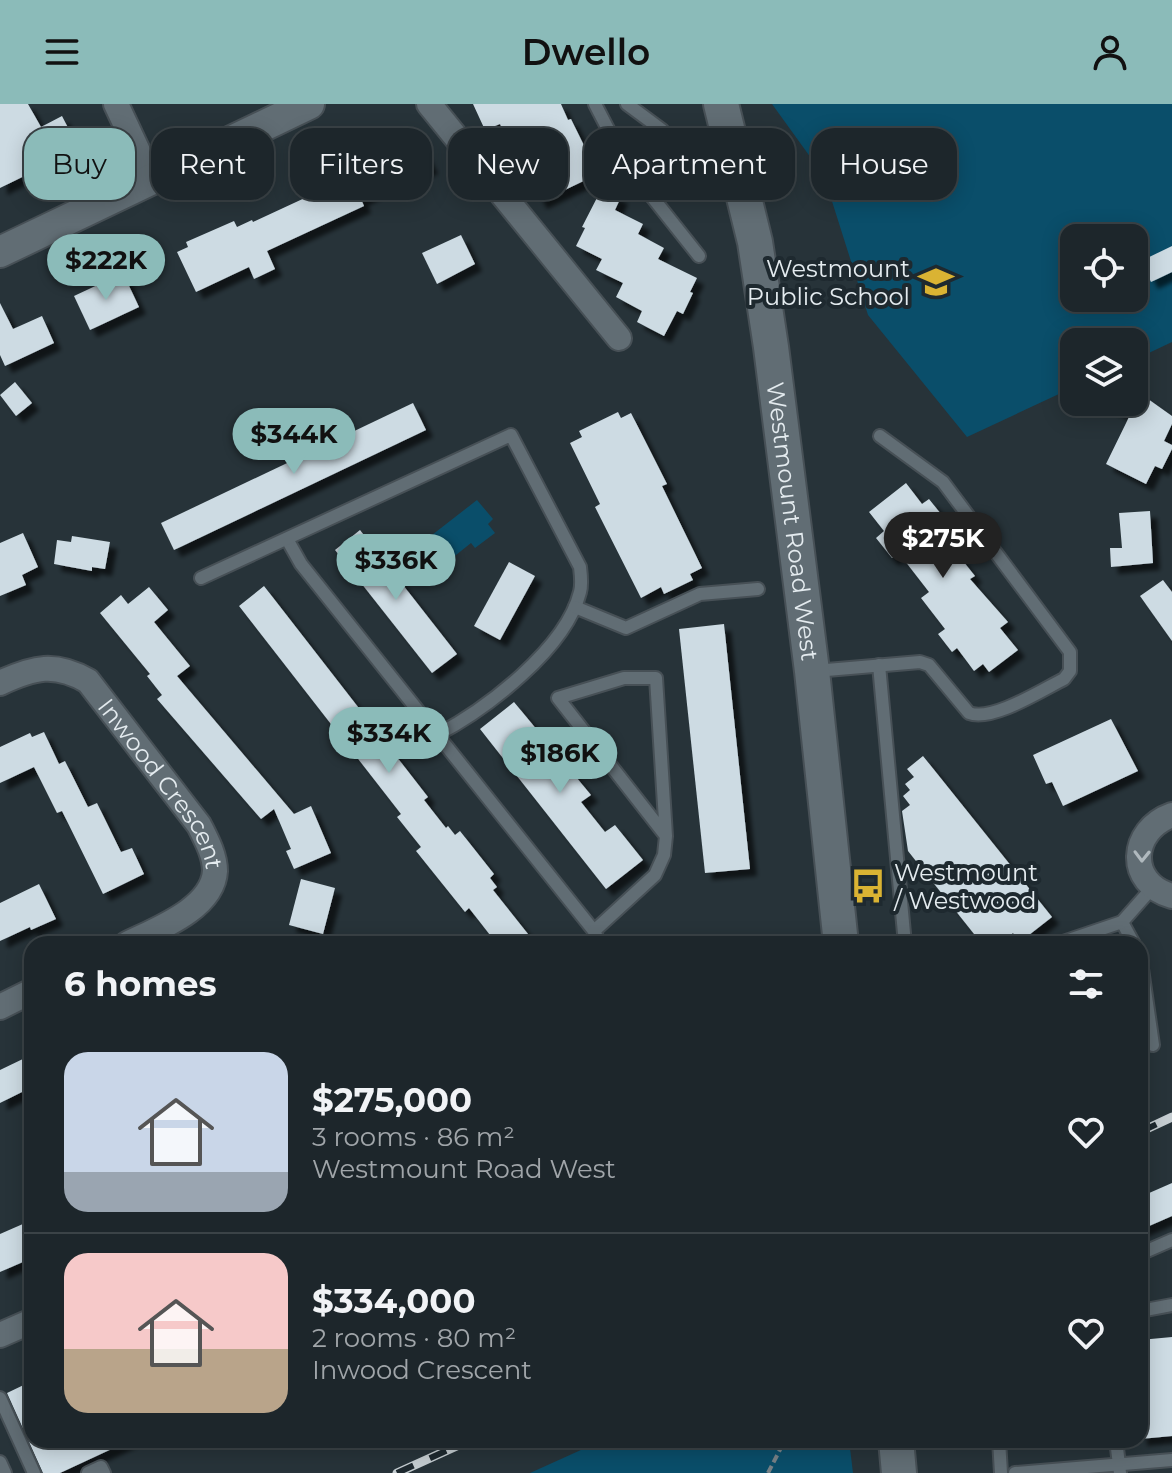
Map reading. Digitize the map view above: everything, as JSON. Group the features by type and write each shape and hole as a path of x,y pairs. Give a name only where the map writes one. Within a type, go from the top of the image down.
{"main road":[{"name":"Westmount Road West","path":"721,104 755,242 771,347 812,671 840,936"},
{"path":"897,1448 899,1473"}],"street":[{"path":"0,252 151,179 116,104"},
{"path":"258,128 309,104"},
{"path":"429,104 619,338"},
{"name":"Inwood Crescent","path":"0,683 47,667 72,672 88,681 199,825 208,843 215,872 212,885 182,917 143,936"},
{"path":"1162,892 1143,874 1138,853 1145,834 1159,819 1172,815"},
{"path":"0,1007 24,995"},
{"path":"0,1335 24,1324"}],"lane":[{"path":"595,104 607,128"},
{"path":"627,104 659,128"},
{"path":"655,200 699,256"},
{"path":"201,578 511,435 580,567 582,589 575,607 544,656 466,720 437,735"},
{"path":"812,671 920,662 929,665 969,713 989,715 1064,679 1070,671 1070,652 943,482 880,436"},
{"path":"287,539 301,564 595,936"},
{"path":"575,607 626,628 700,594 758,589"},
{"path":"879,665 904,936"},
{"path":"599,936 655,875 664,855 666,836 656,678 624,678 558,698 666,836"},
{"path":"1081,936 1122,922 1162,892"},
{"path":"1122,922 1130,936"},
{"path":"1148,1010 1153,1045"},
{"path":"1148,1250 1172,1240"},
{"path":"1148,1310 1172,1305"},
{"path":"0,1398 34,1473"},
{"path":"999,1448 1001,1473"},
{"path":"1117,1448 1119,1469"},
{"path":"1015,1473 1119,1469 1172,1460"},
{"path":"0,1462 5,1473"},
{"path":"88,1473 101,1467 104,1473"}],"path":[{"path":"768,1473 781,1448"}],"shaded area":[{"name":"Westmount Public School","path":"772,104 1172,104 1172,342 1148,353 1148,328 1060,328 1060,394 967,437 868,315 832,200 957,200 957,128 811,128 811,158 795,136 795,128 789,128"},
{"path":"477,500 493,519 488,524 495,533 475,548 471,543 451,559 432,535"},
{"path":"585,1448 850,1448 853,1473 530,1473"}],"building":[{"path":"0,104 28,104 41,127 62,116 68,128 24,128 24,176 0,188"},
{"path":"473,104 561,104 584,145 584,181 568,188 568,128 502,128 500,124 484,128"},
{"path":"300,200 361,200 364,206 267,251 275,269 254,279 249,267 196,292 177,252 188,247 186,242 234,221 237,227"},
{"path":"596,200 620,200 615,210 643,224 638,234 664,248 658,259 697,278 683,314 677,311 664,336 637,322 642,311 616,297 623,283 596,270 602,259 576,246 585,228 582,227"},
{"path":"461,235 475,264 437,284 422,253"},
{"path":"1172,246 1172,272 1151,282 1148,258"},
{"path":"123,273 139,307 90,330 74,296"},
{"path":"0,303 13,329 42,316 54,343 5,366 0,355"},
{"path":"15,382 32,403 16,416 0,395"},
{"path":"1148,399 1172,416 1172,424 1164,441 1172,445 1172,449 1162,469 1155,466 1146,484 1106,464 1129,417 1148,416"},
{"path":"413,403 426,430 174,550 161,523"},
{"path":"618,412 621,418 631,413 667,484 662,486 702,568 690,574 693,580 664,594 661,587 641,598 595,507 600,504 570,443 582,437 579,431"},
{"path":"906,483 922,504 929,499 941,514 932,522 975,576 970,579 1008,622 1000,628 1018,650 989,672 983,664 974,671 957,648 952,652 938,634 945,629 921,598 929,592 898,552 892,558 876,538 884,531 869,512"},
{"path":"1150,511 1153,563 1111,567 1110,548 1122,548 1119,513"},
{"path":"360,530 457,654 432,673 335,550"},
{"path":"23,533 38,567 22,575 26,585 0,596 0,543"},
{"path":"72,536 110,542 105,569 92,567 92,571 54,564 57,540 71,542"},
{"path":"509,562 535,576 500,640 474,626"},
{"path":"1163,580 1172,592 1172,641 1140,596"},
{"path":"264,586 428,797 424,800 446,828 448,826 455,835 460,831 494,874 490,878 497,887 493,890 530,936 491,936 469,908 465,912 416,851 421,847 397,817 401,814 239,606"},
{"path":"149,587 168,610 154,622 190,666 177,676 294,814 311,806 331,853 294,869 286,851 291,849 274,809 261,819 157,699 162,695 147,676 150,674 100,613 121,595 128,604"},
{"path":"724,624 750,869 705,873 679,629"},
{"path":"514,702 591,795 581,802 605,832 615,825 643,860 606,889 480,729"},
{"path":"1111,719 1138,771 1063,806 1052,782 1046,784 1033,755"},
{"path":"44,732 59,764 65,761 88,807 97,803 121,852 132,848 144,874 103,894 62,811 57,813 34,767 0,783 0,747 30,733 32,737"},
{"path":"923,756 1052,917 1028,936 1015,936 1013,933 1009,936 976,936 908,851 902,811 910,805 903,796 910,790 905,784 914,777 907,769"},
{"path":"301,879 335,888 323,934 289,925"},
{"path":"39,884 56,919 0,941 0,903"},
{"path":"24,1058 24,1091 0,1103 0,1070"},
{"path":"1172,1183 1172,1216 1148,1226 1148,1194"},
{"path":"24,1224 24,1262 0,1272 0,1234"},
{"path":"1172,1337 1172,1436 1148,1438 1148,1339"},
{"path":"24,1385 24,1431 7,1393"},
{"path":"32,1448 114,1448 60,1473 43,1473"}],"railway":[{"path":"1148,1128 1172,1117"},
{"path":"397,1473 452,1448"}],"place":[{"name":"Westmount Public School","path":"936,282"},
{"name":"Westmount / Westwood","path":"868,886"}]}
